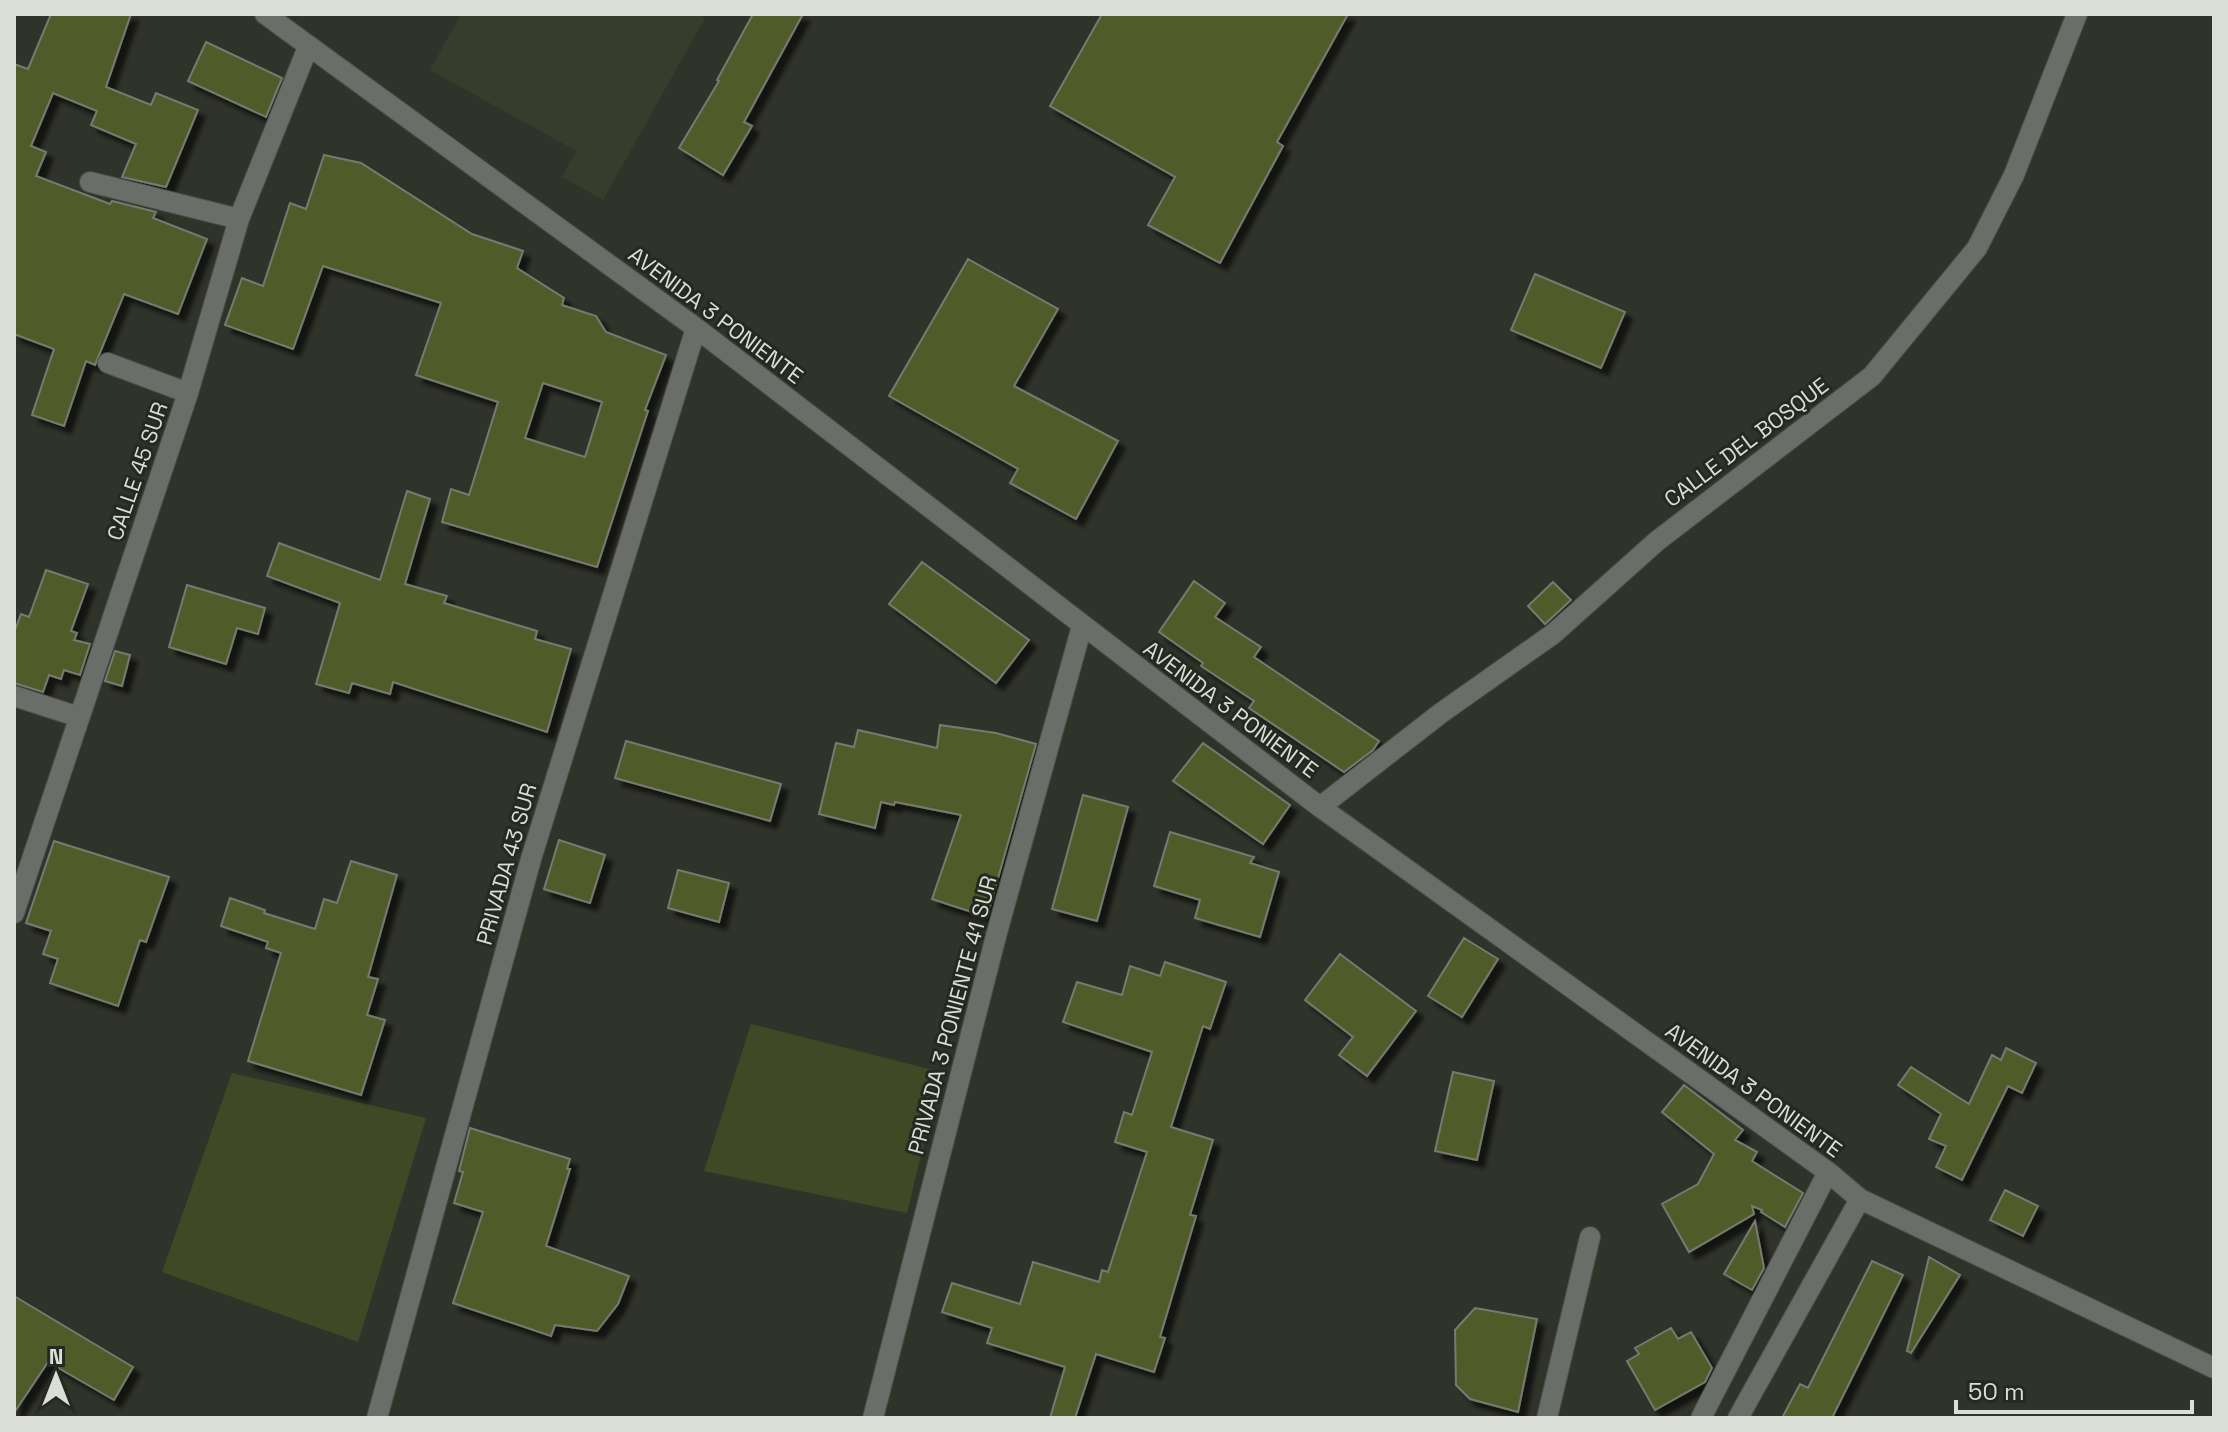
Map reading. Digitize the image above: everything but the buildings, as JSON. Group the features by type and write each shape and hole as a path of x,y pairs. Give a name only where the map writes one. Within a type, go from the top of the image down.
{"street":[{"name":"AVENIDA 3 PONIENTE","path":"265,14 696,328 1320,807 1828,1172 1860,1199 2214,1368"},
{"name":"CALLE DEL BOSQUE","path":"1320,807 1441,713 1553,634 1657,541 1872,376 1977,248 2014,175 2077,14"},
{"name":"CALLE 45 SUR","path":"14,913 19,879 79,717 188,393 239,219 308,47"},
{"path":"90,182 239,219"},
{"name":"PRIVADA 43 SUR","path":"377,1418 531,859 696,328"},
{"path":"108,363 188,393"},
{"name":"PRIVADA 3 PONIENTE 41 SUR","path":"873,1418 996,936 1082,626"},
{"path":"14,696 79,717"},
{"path":"1701,1418 1828,1172"},
{"path":"1738,1418 1860,1199"},
{"path":"1547,1418 1590,1237"}],"shaded area":[{"path":"461,14 697,14 705,18 603,200 562,177 576,151 430,70"}],"green space":[{"path":"751,1024 941,1072 907,1213 704,1171"},
{"path":"232,1073 426,1118 358,1342 162,1272"}]}
